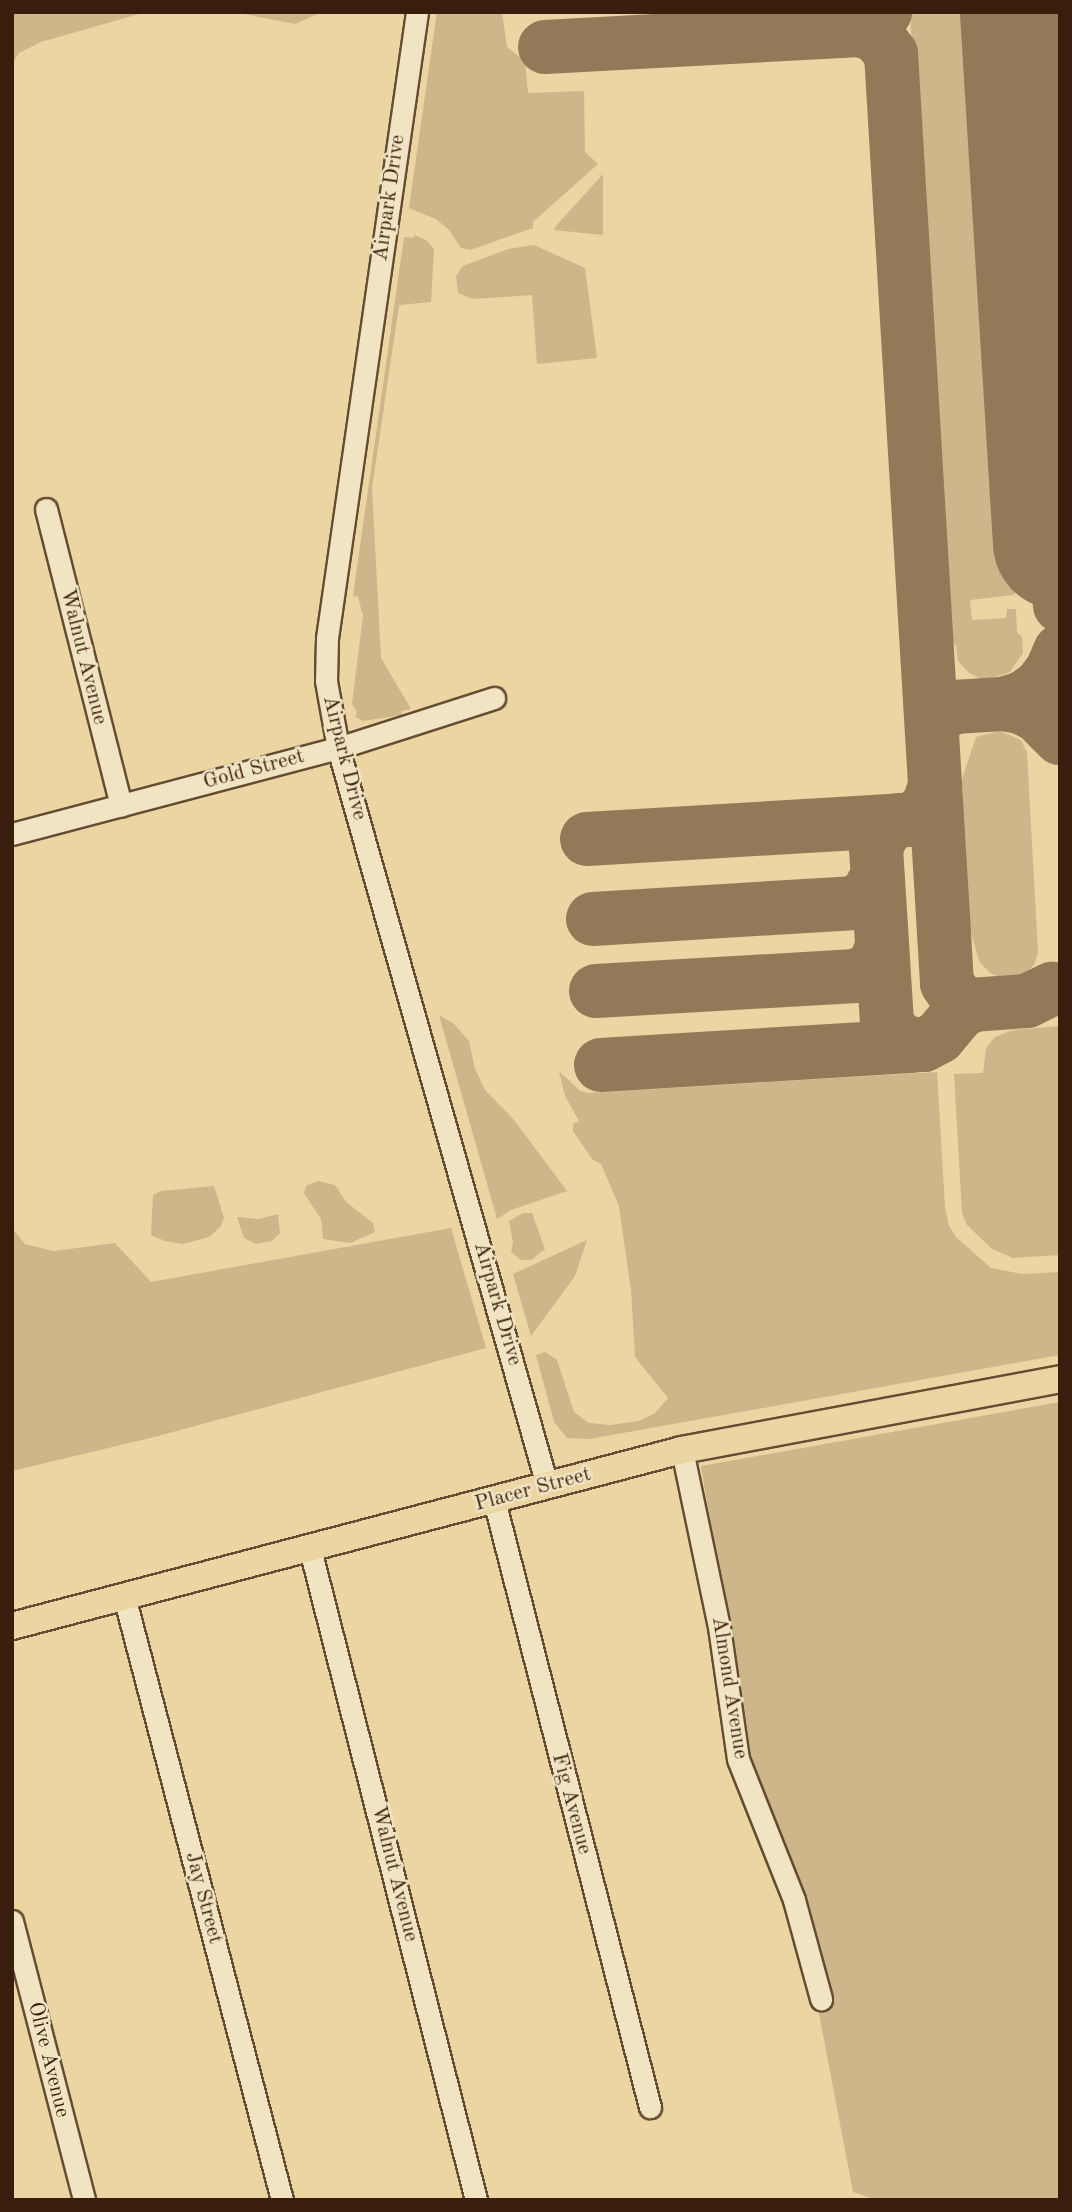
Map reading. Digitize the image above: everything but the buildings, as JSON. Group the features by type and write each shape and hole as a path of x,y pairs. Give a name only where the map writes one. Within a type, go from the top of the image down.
{"main road":[{"name":"Placer Street","path":"12,1626 682,1450 1060,1379"}],"street":[{"name":"Airpark Drive","path":"417,12 327,638 326,681 338,748 547,1485"},
{"name":"Walnut Avenue","path":"46,509 121,806"},
{"name":"Gold Street","path":"12,834 338,748 494,698"},
{"name":"Almond Avenue","path":"682,1450 719,1627 738,1759 793,1900 821,1999"},
{"name":"Fig Avenue","path":"494,1500 650,2108"},
{"name":"Walnut Avenue","path":"310,1549 476,2200"},
{"name":"Jay Street","path":"124,1596 282,2200"},
{"name":"Olive Avenue","path":"12,1921 84,2200"}],"shaded area":[{"path":"12,12 146,12 41,42 19,53 12,64"},
{"path":"234,12 322,12 295,24"},
{"path":"437,12 502,12 507,47 525,61 528,93 584,91 585,152 598,164 533,222 533,228 470,250 461,248 449,230 436,219 409,208"},
{"path":"910,12 982,12 1019,586 1014,595 970,600 972,620 1006,618 1007,609 1016,609 1017,632 1022,637 1023,653 1010,672 992,678 981,679 969,673 958,661 956,646 952,641 946,642"},
{"path":"603,174 603,235 554,230 556,226"},
{"path":"414,235 426,240 434,249 431,302 399,305 372,488 381,658 411,709 401,711 402,715 363,721 355,717 357,712 352,704 363,616 358,597 353,596 404,237 414,238"},
{"path":"534,245 585,268 597,358 537,364 532,295 473,299 458,293 456,276 463,266 508,249"},
{"path":"1000,731 1021,740 1027,753 1038,952 1035,963 1026,974 1001,978 990,973 979,961 966,915 962,779 976,737"},
{"path":"439,1015 454,1024 469,1041 475,1069 485,1090 514,1120 567,1191 511,1210 497,1219"},
{"path":"1060,1026 1060,1255 1013,1258 992,1249 967,1225 962,1213 954,1074 983,1073 986,1048 995,1037 1013,1030"},
{"path":"559,1071 580,1091 588,1093 937,1072 945,1207 949,1226 956,1237 991,1268 1022,1274 1060,1272 1060,1355 589,1439 567,1438 554,1422 536,1355 545,1352 557,1360 574,1412 589,1423 610,1425 639,1421 655,1413 668,1398 635,1357 631,1290 619,1206 601,1164 592,1159 573,1131 573,1124 579,1121 565,1096"},
{"path":"318,1181 335,1185 346,1202 373,1223 375,1232 350,1243 323,1239 321,1219 304,1193 306,1186"},
{"path":"214,1186 224,1218 221,1226 209,1237 182,1244 151,1235 153,1195 161,1191"},
{"path":"523,1213 532,1213 545,1249 531,1260 521,1260 511,1252 513,1242 509,1221"},
{"path":"278,1214 280,1233 272,1241 256,1244 244,1238 237,1217 258,1219"},
{"path":"12,1228 25,1244 54,1251 115,1243 151,1282 451,1228 486,1348 154,1437 12,1471"},
{"path":"587,1240 575,1276 531,1336 513,1274"},
{"path":"1060,1402 1060,2200 877,2200 853,2192 817,2003 754,1789 701,1466"}],"taxiway":[{"path":"545,47 860,30 877,22 885,12"},
{"path":"860,30 877,36 891,54 947,983 958,1000 971,1005 1027,1001 1052,989"},
{"path":"1050,451 1060,606"},
{"path":"1003,704 1023,698 1040,686 1052,670 1060,651"},
{"path":"932,727 941,714 954,707 1003,704 1020,707 1037,715 1060,738"},
{"path":"587,839 910,820 927,809 935,786"},
{"path":"899,820 884,830 876,848 887,1025 902,1042 924,1045 939,1037 961,1011 974,1005"},
{"path":"593,919 852,903 866,897 877,876"},
{"path":"596,991 856,976 873,968 882,948"},
{"path":"601,1065 913,1046"}],"runway":[{"path":"1027,12 1060,542"}]}
